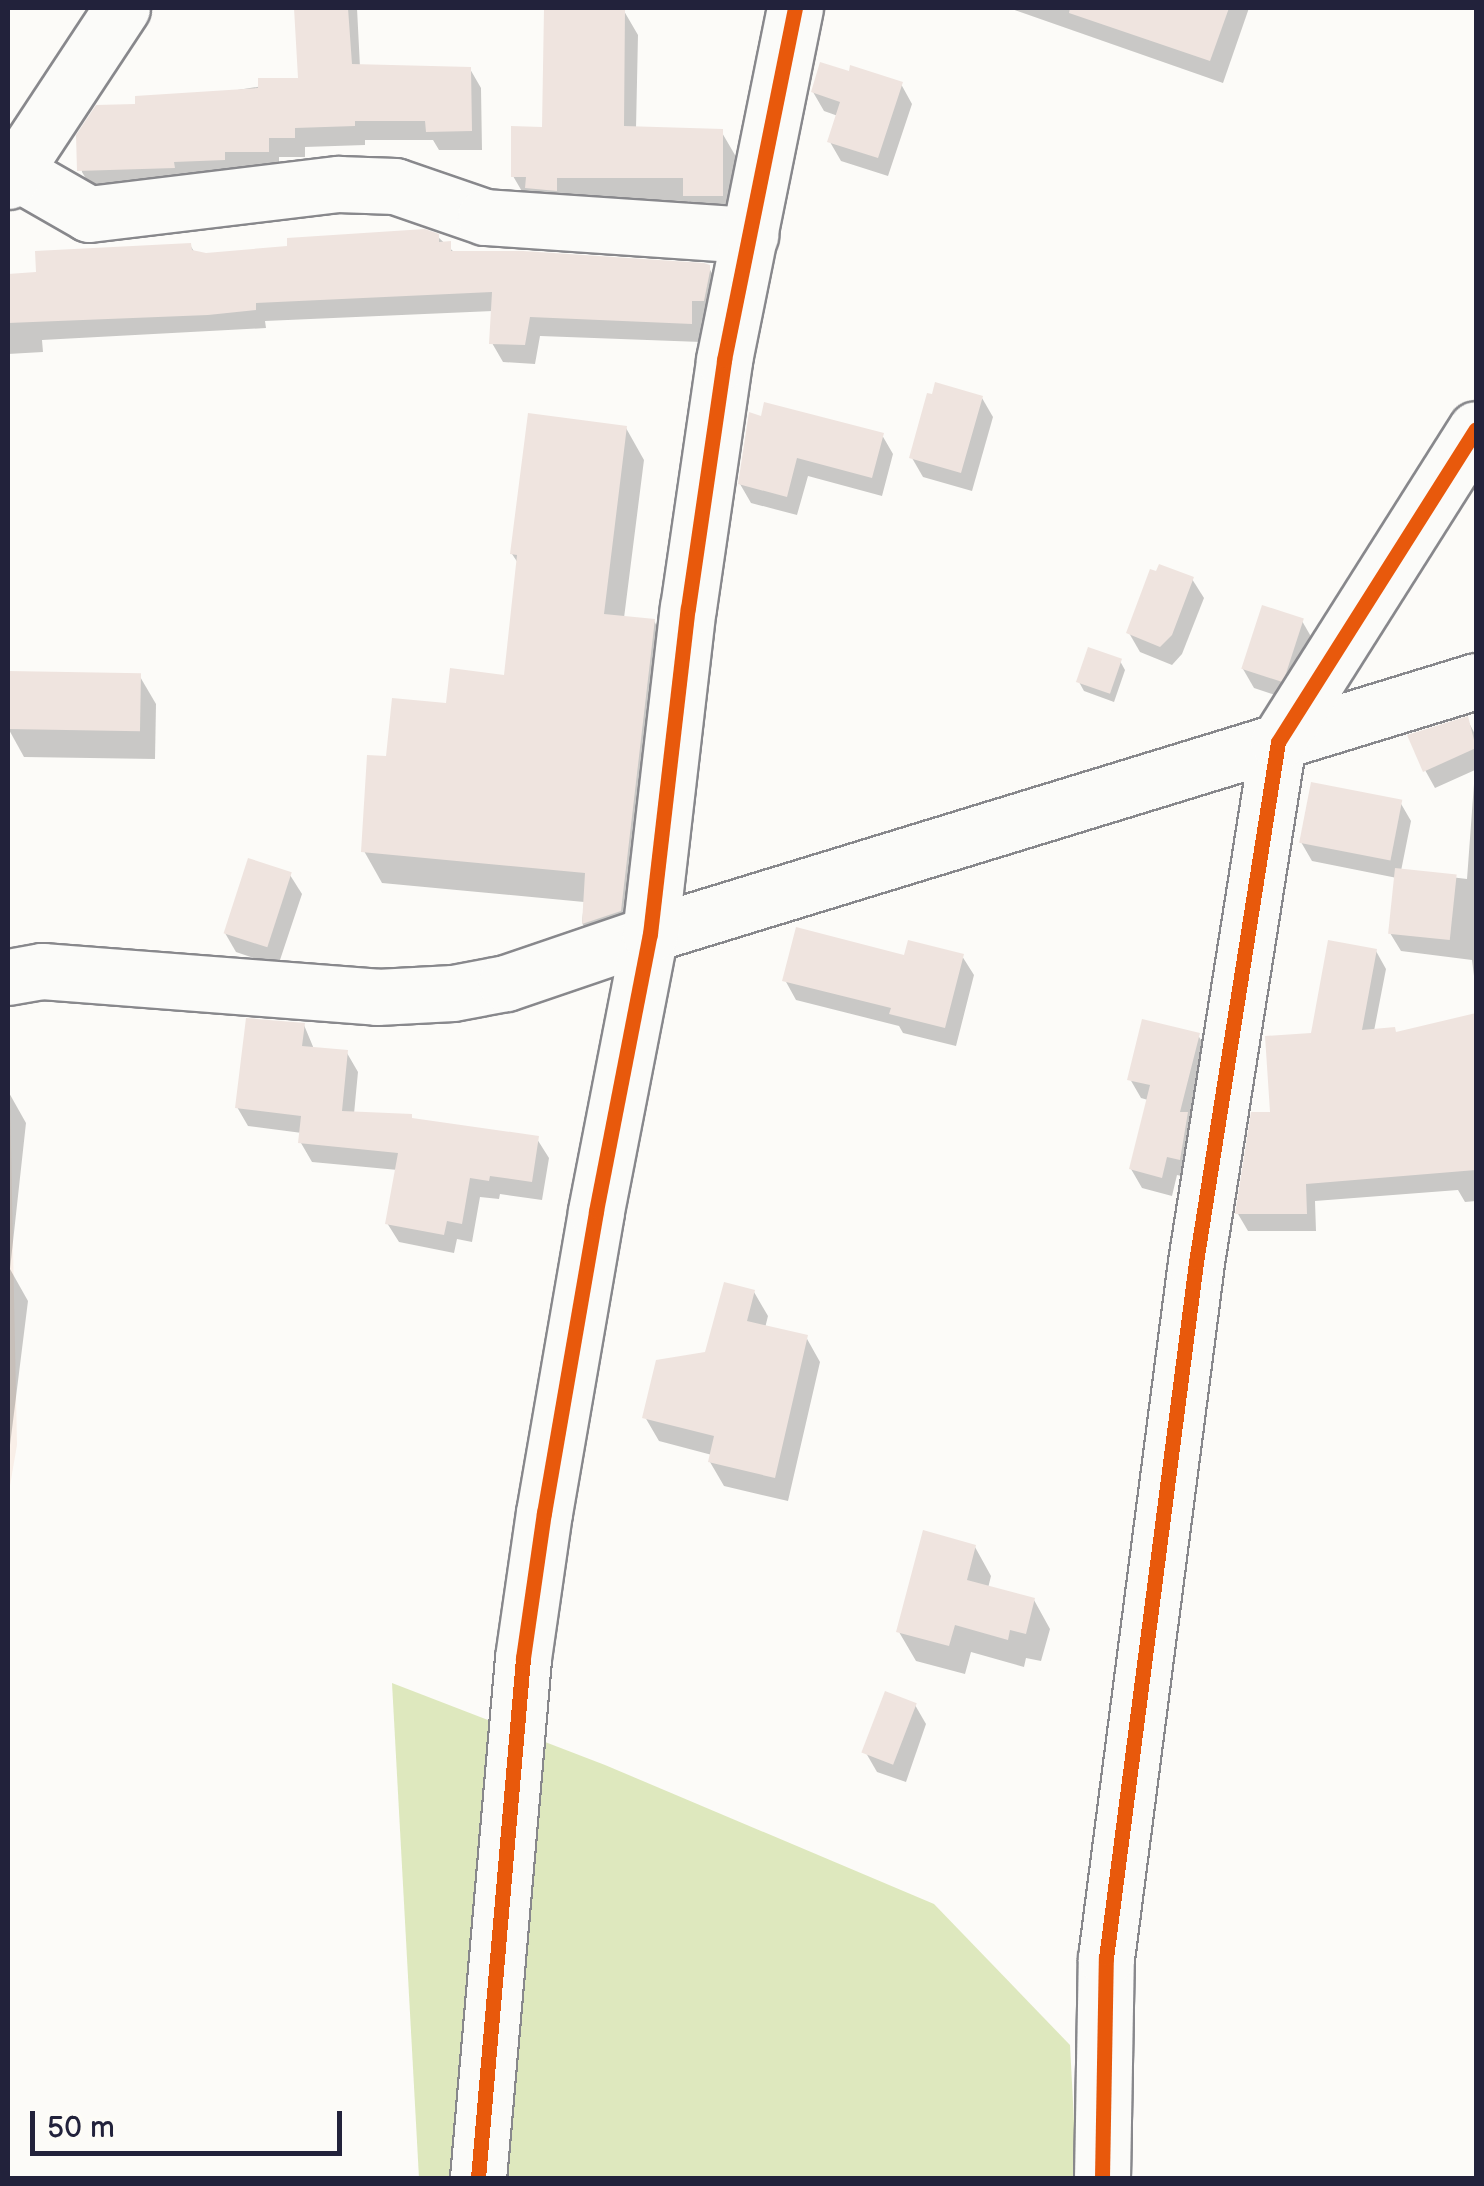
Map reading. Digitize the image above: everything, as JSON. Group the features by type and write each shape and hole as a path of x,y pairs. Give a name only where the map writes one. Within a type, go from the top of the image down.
{"street":[{"path":"122,8 11,176 89,214 338,184 395,186 485,217 750,235"},
{"path":"478,2178 523,1658 596,1211 650,934 688,608 724,360 795,8"},
{"path":"1102,2178 1106,1958 1196,1262 1278,742 1476,429"},
{"path":"8,977 42,971 376,997 452,993 506,982 650,934 1476,681"}],"shaded area":[{"path":"8,993 17,1445 8,1497"}],"green space":[{"path":"392,1683 605,1765 934,1904 1070,2045 1077,2178 419,2178"}],"building":[{"path":"294,8 348,8 352,64 471,67 472,131 426,132 425,121 355,121 355,126 295,128 295,138 269,138 269,152 225,152 225,160 174,162 175,168 77,171 76,135 96,105 135,104 135,96 258,88 258,78 298,78"},
{"path":"544,8 625,8 624,126 723,129 723,196 683,196 683,178 557,178 557,191 525,188 526,177 511,177 511,126 542,127"},
{"path":"1070,8 1229,8 1210,61 1069,13"},
{"path":"820,62 849,71 850,65 903,82 878,158 827,142 840,102 811,92"},
{"path":"425,229 439,234 439,242 451,241 451,251 523,251 704,263 710,265 710,271 704,301 692,301 692,324 530,317 525,345 489,344 492,292 256,303 256,310 208,315 8,323 8,274 36,272 35,251 191,243 192,250 206,253 287,246 287,238"},
{"path":"935,382 983,396 961,473 909,458 927,393 932,394"},
{"path":"764,402 884,433 872,478 797,458 787,497 738,484 749,412 761,416"},
{"path":"528,413 627,426 604,614 655,619 621,911 582,924 585,873 361,852 367,755 386,756 392,698 446,703 450,668 504,675 517,555 510,554"},
{"path":"1159,564 1194,577 1172,635 1160,647 1126,633 1150,569 1156,571"},
{"path":"1262,605 1304,619 1283,682 1241,669"},
{"path":"1088,647 1122,659 1110,694 1076,682"},
{"path":"8,671 141,673 140,731 8,729"},
{"path":"1468,716 1476,748 1423,772 1407,735"},
{"path":"1311,782 1402,800 1390,861 1299,843"},
{"path":"248,858 292,872 267,947 224,933"},
{"path":"1395,868 1457,874 1450,940 1388,934"},
{"path":"796,927 904,955 908,940 964,954 945,1028 889,1014 891,1008 782,981"},
{"path":"1328,940 1377,949 1362,1030 1395,1027 1396,1032 1476,1013 1476,1170 1306,1184 1307,1214 1235,1214 1251,1112 1270,1112 1265,1036 1311,1033"},
{"path":"246,1018 305,1023 302,1046 348,1050 342,1111 412,1114 412,1118 539,1136 532,1182 490,1176 489,1181 470,1178 462,1224 447,1221 444,1235 385,1224 398,1153 298,1143 301,1116 235,1108"},
{"path":"1142,1019 1200,1033 1180,1112 1188,1112 1180,1160 1167,1157 1162,1178 1129,1169 1150,1085 1127,1080"},
{"path":"724,1282 755,1290 747,1321 808,1335 775,1478 708,1462 714,1436 642,1418 656,1360 705,1352"},
{"path":"923,1530 976,1545 967,1580 1035,1598 1026,1634 1010,1630 1008,1640 955,1625 949,1646 896,1632"},
{"path":"885,1691 917,1703 893,1765 861,1753"}],"cycle path":[{"path":"478,2178 523,1658 544,1513 596,1211 650,934 688,608 724,360 795,8"},
{"path":"1102,2178 1106,1958 1196,1262 1278,742 1476,429"}]}
